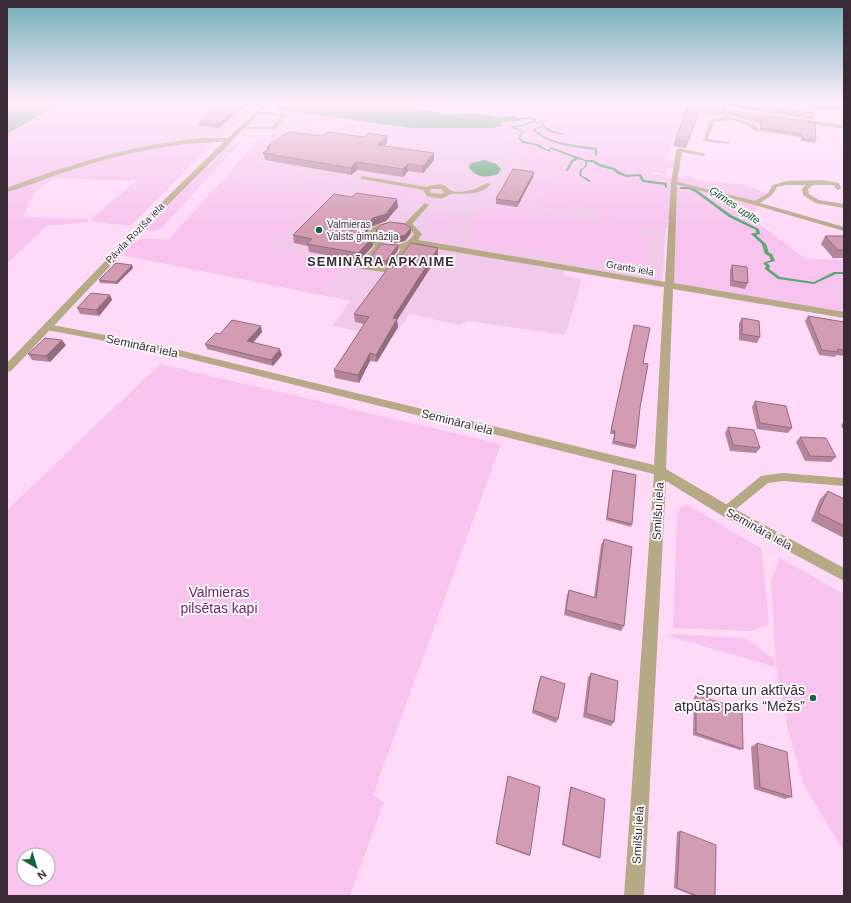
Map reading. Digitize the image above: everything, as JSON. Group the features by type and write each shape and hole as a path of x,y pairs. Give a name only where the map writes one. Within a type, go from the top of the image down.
{"street":[{"path":"7,190 62,171 150,147 167,144"},
{"name":"Pāvila Rozīša iela","path":"7,369 133,234 223,144"},
{"name":"Smilšu iela","path":"634,896 660,471 674,183 679,150 703,154"},
{"path":"407,225 425,205"},
{"path":"382,279 389,271 418,234 411,226 390,224 376,228 370,235 371,239 380,245 361,266 389,271"},
{"name":"Grants iela","path":"380,245 394,247 411,243 844,315"},
{"name":"Semināra iela","path":"47,327 158,348 660,471 726,511 844,575"}],"lane":[{"path":"363,178 426,189 439,186 446,188 448,192"},
{"path":"439,186 445,179"},
{"path":"756,202 770,194 775,186 786,183 821,182 840,193"},
{"path":"674,183 697,187 756,202 808,220 844,228"},
{"path":"810,183 805,189 806,195 817,202 840,193"},
{"path":"426,189 425,192 432,196 443,196 448,192 470,193 482,190 488,184"},
{"path":"425,205 432,196"},
{"path":"726,511 765,479 783,477 844,482"}],"shaded area":[{"path":"254,144 501,144 518,161 547,174 602,211 666,220 662,288 565,270 563,275 582,279 568,327 563,335 469,321 459,325 409,314 393,338 332,326 350,301 127,255 170,242"},
{"path":"485,160 496,164 501,169 498,174 482,176 476,174 469,168 471,163"}],"green space":[{"path":"7,144 213,144 130,226 91,221 91,219 136,181 54,178 35,192 23,217 88,219 89,222 46,226 7,264"},
{"path":"229,144 239,144 163,227 158,230 149,231 146,229"},
{"path":"254,144 273,144 263,148 262,150 267,153 226,176"},
{"path":"501,144 671,144 670,147 667,148 672,150 664,153 665,158 672,161 674,168 666,169 668,172 667,175 654,172 653,174 678,178 690,175 694,179 700,181 746,185 768,194 759,198 754,220 806,259 844,260 844,315 669,286 673,221 658,219 661,222 668,221 669,227 661,229 653,226 647,228 632,228 608,222 595,216 596,211 599,210 596,208 582,209 573,205 570,212 533,205 540,192 552,194 523,186 529,181 555,181 547,174 518,161"},
{"path":"258,162 294,168 292,171 293,176 295,177 286,185 237,179"},
{"path":"408,171 442,178 442,180 434,183 424,181 418,185 382,180 375,176 376,173 403,177"},
{"path":"333,174 350,176 325,184 298,186 307,179 319,179"},
{"path":"223,179 328,193 269,248 346,265 321,295 121,255 133,244 142,239 168,240"},
{"path":"351,179 356,185 346,191 329,192 312,189"},
{"path":"373,182 417,190 405,200 359,191 369,183"},
{"path":"497,209 530,211 628,228 638,232 646,238 652,250 647,259 640,264 615,268 464,241 466,238 478,240 469,228 473,220 488,211"},
{"path":"438,214 454,217 446,231 430,228"},
{"name":"Valmieras pilsētas kapi","path":"160,364 501,444 373,795 384,802 350,896 7,896 7,510"},
{"path":"688,505 762,549 769,624 752,631 673,628 677,516 680,507"},
{"name":"Sporta un aktīvās atpūtas parks “Mežs”","path":"780,558 844,594 844,852 804,785 788,730 776,667 771,581"},
{"path":"674,634 745,638 774,659 775,667 669,636"}],"building":[{"path":"271,144 378,144 377,145 434,153 423,166 408,164 403,169 356,162 351,168 263,153 270,148 267,147"},
{"path":"513,169 534,172 518,202 496,199"},
{"path":"356,193 397,199 386,214 373,218 364,226 368,236 372,238 358,253 307,244 312,239 293,235 334,194 352,197"},
{"path":"390,222 405,224 411,228 405,235 394,238 383,236 376,230 381,225"},
{"path":"825,236 844,236 844,250 838,250"},
{"path":"411,243 438,248 393,318 397,319 376,355 370,353 358,375 334,370 369,317 354,314 389,267 393,266"},
{"path":"381,244 398,245 386,261 370,258"},
{"path":"116,263 132,265 116,282 99,280"},
{"path":"732,265 747,267 748,283 733,281"},
{"path":"91,293 110,295 96,310 77,308"},
{"path":"808,316 844,322 844,350 837,349 838,352 822,350"},
{"path":"742,318 759,321 760,337 742,334"},
{"path":"232,320 261,326 247,341 280,349 271,360 205,344 216,333 220,334"},
{"path":"634,325 650,328 643,363 648,364 640,408 636,446 614,441 615,431 611,430"},
{"path":"45,338 62,340 46,356 28,354"},
{"path":"755,401 786,406 792,428 760,423"},
{"path":"728,427 754,430 760,448 733,445"},
{"path":"800,437 826,438 836,457 810,456"},
{"path":"613,470 636,475 632,524 607,518"},
{"path":"828,491 844,499 844,526 818,513"},
{"path":"604,539 632,547 624,626 566,610 569,590 596,598"},
{"path":"591,673 618,681 614,722 586,713"},
{"path":"541,676 565,684 558,719 533,710"},
{"path":"696,695 742,709 743,749 696,733"},
{"path":"757,743 787,752 792,797 760,787"},
{"path":"508,776 540,787 530,855 496,843"},
{"path":"571,787 605,799 600,858 563,844"},
{"path":"680,831 716,845 715,896 698,896 677,888"}],"waterway":[{"name":"Ģīmes upīte","path":"534,144 547,151 551,148 586,161"},
{"path":"567,144 596,149 596,155"},
{"path":"567,170 572,161 577,158"},
{"name":"Ģīmes upīte","path":"586,161 593,161 599,165 614,169 627,176 640,175 643,181 666,184 666,187"},
{"path":"586,161 586,166 581,170 580,175 590,181"},
{"name":"Ģīmes upīte","path":"681,188 690,188 696,191 730,216 758,230 758,234 753,234 764,244 767,254 771,255 773,261 765,263 768,266 767,269 779,278 814,283 835,273 844,273"}],"place":[{"name":"Valmieras Valsts ģimnāzija","path":"319,230"},
{"name":"Sporta un aktīvās atpūtas parks “Mežs”","path":"813,698"}],"district":[{"name":"SEMINĀRA APKAIME","path":"381,261"}]}
